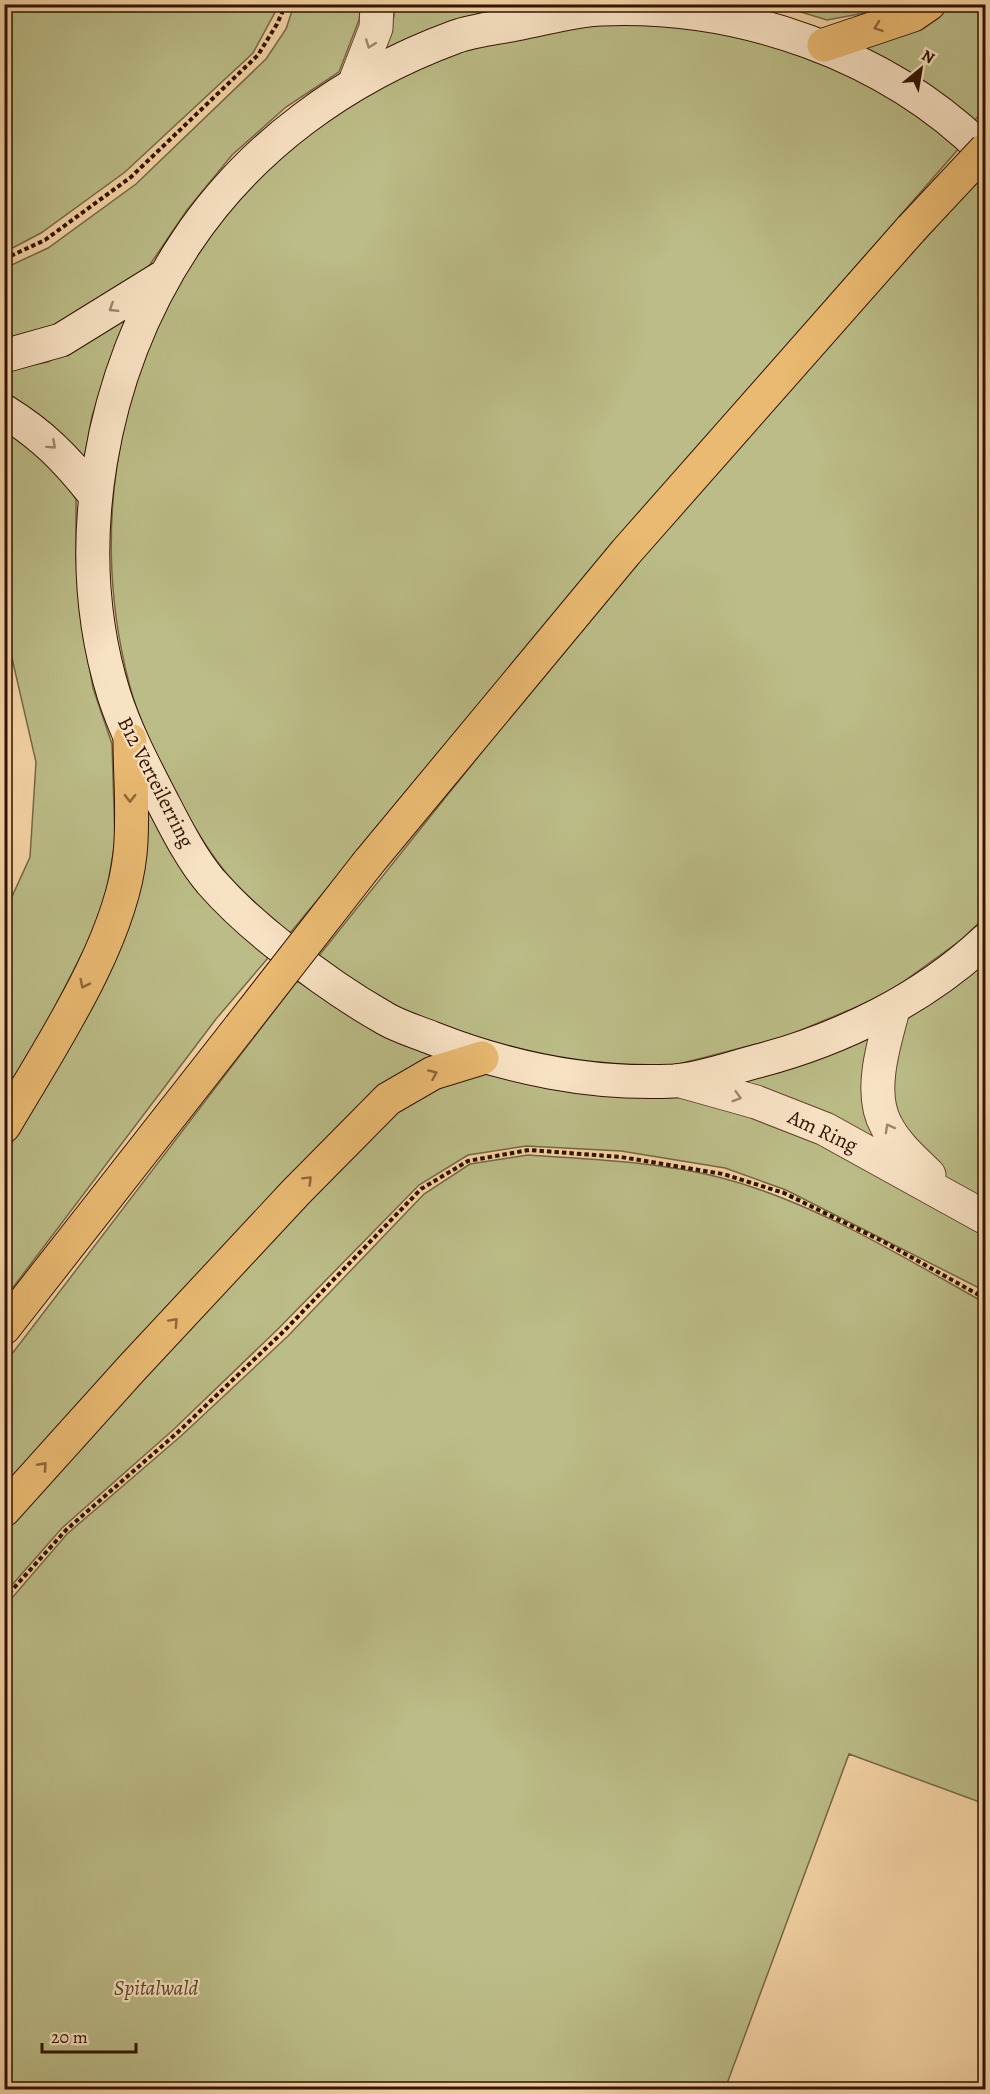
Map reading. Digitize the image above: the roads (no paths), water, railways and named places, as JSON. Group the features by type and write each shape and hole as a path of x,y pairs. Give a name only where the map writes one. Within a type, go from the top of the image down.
{"main road":[{"path":"356,82 376,28 378,4"},
{"path":"824,45 913,15 929,4"},
{"name":"B12 Verteilerring","path":"986,151 961,129 898,84 824,45 729,20 664,11 588,7 460,35 356,82 298,121 246,167 201,219 163,278 128,359 109,422 94,494 94,558 98,626 112,690 130,740 178,832 209,880 250,922 308,969 390,1022 482,1058 614,1081 681,1081 792,1052 893,1010 986,940"},
{"path":"4,1328 368,863 626,552 911,229 986,151"},
{"path":"4,356 61,340 163,278"},
{"path":"4,411 33,429 58,450 94,494"},
{"path":"4,1126 64,1023 117,917 130,854 130,740"},
{"name":"Am Ring","path":"893,1010 879,1065 879,1094 885,1123 899,1144 956,1201"},
{"path":"4,1510 130,1369 296,1192 388,1099 433,1073 482,1058"},
{"name":"Am Ring","path":"681,1081 756,1102 825,1129 986,1218"}],"park label":[{"name":"Spitalwald","path":"156,1988"}]}
